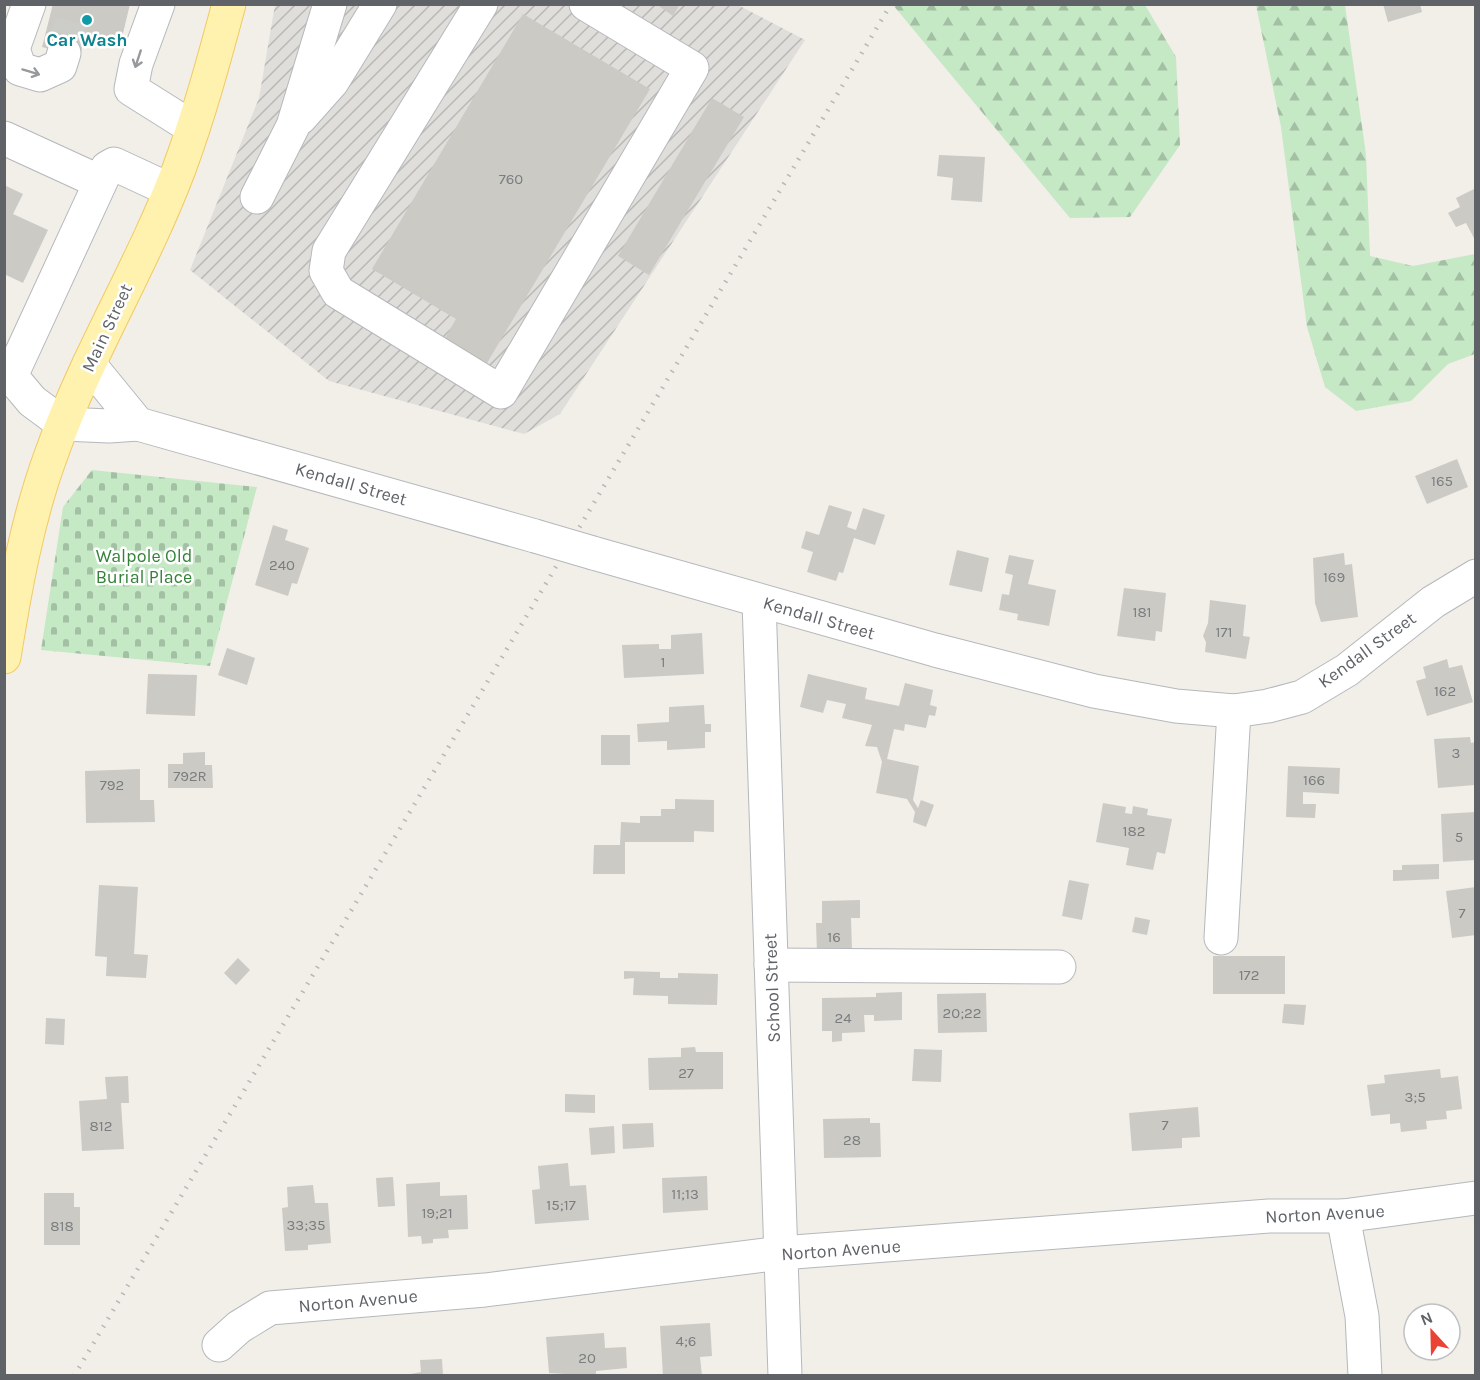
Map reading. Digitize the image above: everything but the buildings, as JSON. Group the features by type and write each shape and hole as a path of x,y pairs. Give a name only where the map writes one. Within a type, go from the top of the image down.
{"main road":[{"name":"Main Street","path":"5,647 13,562 63,424 170,190 193,128 229,4"}],"street":[{"path":"29,4 13,49 20,69 40,75 60,66 64,52"},
{"path":"158,4 136,64 131,89 193,128"},
{"path":"257,197 293,126 330,4"},
{"path":"293,126 332,82 380,4"},
{"path":"481,4 329,251 326,271 338,292 501,392 692,68 586,4"},
{"path":"4,138 100,182"},
{"path":"63,424 32,401 8,374 107,168 114,164 170,190"},
{"path":"89,364 138,424"},
{"name":"Kendall Street","path":"63,424 109,426 138,424 759,601 1094,692 1176,706 1234,711 1302,697 1347,670 1433,602 1476,576"},
{"name":"School Street","path":"759,601 785,1376"},
{"path":"1221,938 1234,711"},
{"path":"771,965 1059,967"},
{"name":"Norton Avenue","path":"219,1345 239,1327 270,1308 484,1290 781,1253 1269,1216 1343,1216 1476,1198"},
{"path":"1343,1216 1362,1316 1365,1376"}],"shaded area":[{"path":"275,5 738,5 805,40 560,414 524,434 329,381 190,270 259,98"}],"green space":[{"path":"893,5 1145,5 1176,57 1180,145 1130,217 1070,218"},
{"path":"1256,5 1345,5 1366,155 1370,256 1413,266 1475,254 1475,354 1448,364 1411,401 1356,411 1325,387 1307,327 1281,127"},
{"name":"Walpole Old Burial Place","path":"92,470 257,487 210,666 41,650 63,507"}],"tunnel":[{"path":"64,53 75,4"}],"railway":[{"path":"74,1376 891,4"}],"place":[{"name":"Car Wash","path":"87,20"}]}
